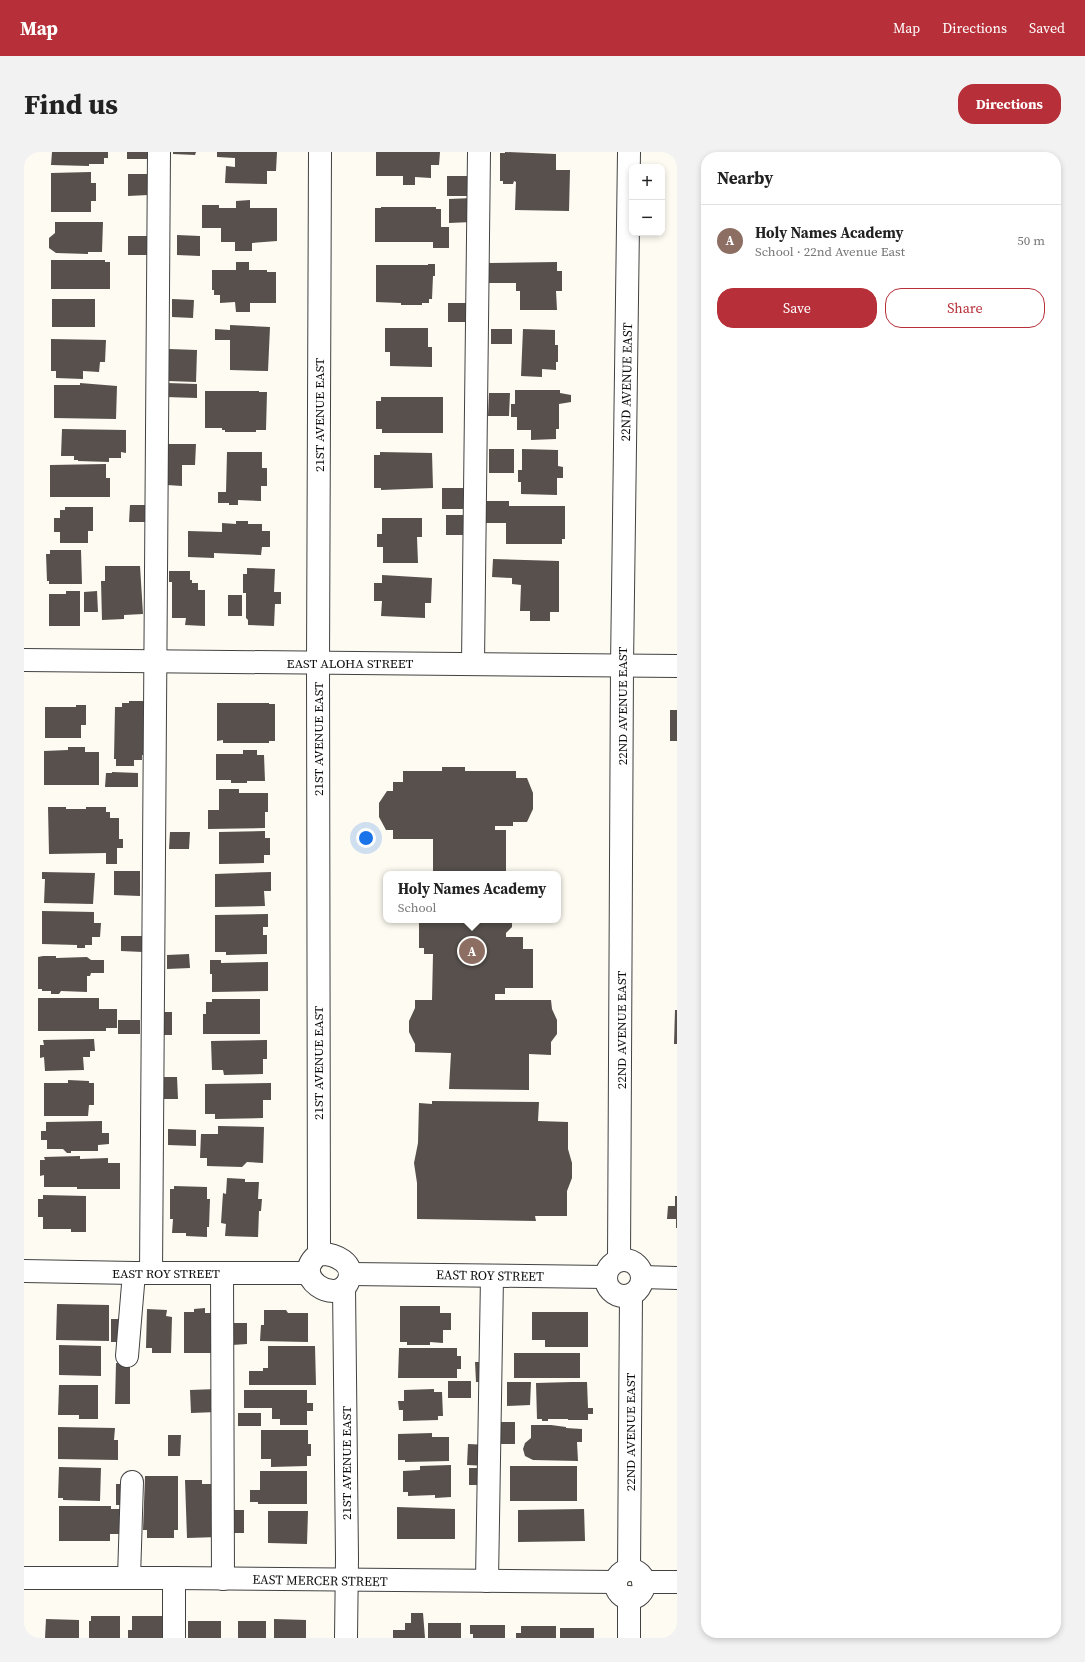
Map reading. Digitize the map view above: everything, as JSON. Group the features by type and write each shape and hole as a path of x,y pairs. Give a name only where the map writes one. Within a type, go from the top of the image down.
{"street":[{"path":"127,1356 142,1273 155,661 160,152"},
{"name":"21ST AVENUE EAST","path":"314,1263 320,152"},
{"path":"473,664 479,152"},
{"name":"22ND AVENUE EAST","path":"612,1269 629,152"},
{"name":"EAST ALOHA STREET","path":"24,660 677,666"},
{"path":"326,1254 345,1262 350,1269 347,1280 339,1291 323,1289 311,1280 314,1263 326,1254"},
{"path":"637,1286 641,1271 633,1262 627,1260 612,1269 608,1288 612,1292 624,1296 637,1286 677,1278"},
{"name":"EAST ROY STREET","path":"24,1271 222,1273 314,1263"},
{"name":"EAST ROY STREET","path":"347,1280 492,1276 612,1269"},
{"path":"222,1273 223,1579"},
{"path":"487,1581 492,1276"},
{"name":"21ST AVENUE EAST","path":"346,1638 347,1280"},
{"name":"22ND AVENUE EAST","path":"629,1638 637,1286"},
{"path":"129,1578 132,1482"},
{"name":"EAST MERCER STREET","path":"24,1578 174,1578 630,1583 677,1582"},
{"path":"174,1578 174,1638"}],"building":[{"path":"52,152 108,152 108,158 104,158 104,164 89,164 89,166 51,165"},
{"path":"127,152 150,152 150,159 127,159"},
{"path":"173,152 196,152 195,155 173,154"},
{"path":"217,152 277,152 276,171 267,171 267,184 225,183 226,166 235,167 235,158 217,157"},
{"path":"376,152 440,152 439,165 431,165 431,178 415,177 415,185 403,185 403,176 376,176"},
{"path":"500,153 556,154 556,170 570,170 569,211 515,210 516,182 514,181 513,184 503,184 503,181 500,181"},
{"path":"91,172 91,183 96,183 96,201 91,201 91,212 51,212 51,173"},
{"path":"128,174 147,174 148,195 128,196"},
{"path":"447,176 469,176 469,196 447,196"},
{"path":"472,198 472,222 449,223 449,199"},
{"path":"250,200 250,208 277,208 277,241 252,243 252,251 235,251 235,242 221,242 221,228 202,228 202,205 219,205 219,208 236,208 236,201"},
{"path":"436,207 436,209 441,209 441,227 449,227 449,248 433,248 433,242 375,242 375,208"},
{"path":"55,222 103,222 102,252 88,252 88,254 56,253 49,248 49,238 55,233"},
{"path":"177,235 200,236 200,256 177,255"},
{"path":"128,236 147,236 147,255 128,255"},
{"path":"51,260 105,260 105,262 110,262 110,289 51,289"},
{"path":"236,262 249,262 249,270 267,270 267,272 276,272 276,303 250,303 250,312 236,312 235,302 220,303 220,295 214,295 214,290 212,290 212,270 236,270"},
{"path":"557,262 557,271 562,271 562,291 556,291 557,310 520,310 520,291 516,291 516,283 489,283 489,263"},
{"path":"435,264 432,299 429,299 429,303 422,303 422,305 401,305 401,303 376,302 376,265"},
{"path":"52,299 95,299 95,327 52,327"},
{"path":"172,299 194,300 193,318 172,317"},
{"path":"448,303 471,303 471,322 448,322"},
{"path":"230,325 270,327 268,371 230,370 230,340 215,340 215,329 230,330"},
{"path":"385,328 428,328 428,347 432,347 432,367 390,366 390,352 385,352"},
{"path":"491,329 512,329 512,344 491,344"},
{"path":"523,329 555,330 555,345 558,345 558,362 556,362 556,370 542,369 542,377 521,376"},
{"path":"51,339 106,340 105,362 100,362 99,372 83,371 83,379 56,378 56,371 51,371"},
{"path":"169,349 197,350 196,382 168,381"},
{"path":"80,383 117,386 116,419 54,418 54,385 80,385"},
{"path":"167,383 197,384 197,398 166,397"},
{"path":"515,390 560,390 560,393 571,395 571,402 559,404 559,429 556,429 556,439 531,440 531,430 517,430 517,417 511,417 511,404 515,404"},
{"path":"205,391 267,392 266,430 256,430 256,432 225,432 222,428 205,428"},
{"path":"489,393 510,393 509,416 488,416"},
{"path":"381,397 443,397 443,433 382,433 382,429 376,429 376,401 381,401"},
{"path":"62,429 126,430 126,453 121,452 121,458 109,458 109,462 78,461 74,460 74,456 61,456"},
{"path":"168,444 196,444 195,465 182,465 182,486 167,485"},
{"path":"489,449 514,449 514,473 489,473"},
{"path":"522,449 558,450 558,466 563,467 563,478 557,478 557,495 521,494 521,482 518,482 518,470 522,470"},
{"path":"227,452 262,452 262,468 267,468 267,486 261,486 261,501 238,500 238,505 218,503 218,492 226,492"},
{"path":"380,452 432,453 433,488 381,490 381,488 374,488 374,455 380,455"},
{"path":"106,464 106,478 110,478 110,497 50,497 50,465"},
{"path":"442,488 467,488 468,509 442,509"},
{"path":"486,501 509,501 509,506 565,506 565,539 562,539 562,544 506,544 506,523 486,523"},
{"path":"130,505 150,505 150,522 129,522"},
{"path":"65,507 93,507 93,531 88,531 88,543 60,543 60,532 54,532 54,518 60,518 60,510 65,510"},
{"path":"446,515 466,515 467,535 446,535"},
{"path":"382,518 422,518 422,537 417,537 418,563 383,563 383,547 377,547 377,534 382,534"},
{"path":"236,521 248,521 248,524 262,524 262,531 270,531 270,547 262,547 261,555 214,553 214,558 188,557 188,531 222,532 222,523 236,524"},
{"path":"50,550 81,550 82,584 49,584 49,581 47,581 46,554 50,554"},
{"path":"493,559 559,561 559,612 550,612 550,621 530,621 530,611 520,611 521,585 512,584 512,578 492,577"},
{"path":"105,566 140,566 143,614 124,615 124,619 102,620 101,581 105,581"},
{"path":"247,568 275,569 274,592 281,592 281,604 275,604 274,626 248,625 248,620 246,618 246,593 243,593 243,574 247,574"},
{"path":"169,571 190,571 190,580 192,580 192,583 198,583 198,590 205,590 205,626 185,625 186,618 172,618 172,582 169,582"},
{"path":"382,575 432,578 431,603 425,603 425,618 381,616 382,601 374,601 374,583 382,583"},
{"path":"66,591 80,591 80,626 49,626 49,594 66,594"},
{"path":"97,591 98,612 84,612 84,592"},
{"path":"228,595 242,595 242,616 228,616"},
{"path":"129,701 147,701 146,755 142,755 142,760 134,760 134,766 116,766 116,759 114,759 115,707 122,707 122,703 129,703"},
{"path":"217,703 275,704 275,741 269,741 269,743 223,743 223,740 217,741"},
{"path":"76,705 86,705 86,725 81,725 81,738 45,738 45,707 76,707"},
{"path":"670,710 677,710 677,741 670,741"},
{"path":"68,747 85,747 85,752 99,752 99,785 44,785 44,751 68,750"},
{"path":"243,750 257,750 257,755 264,755 265,781 231,783 231,780 216,780 216,754 243,754"},
{"path":"442,767 465,767 465,771 516,771 516,778 527,778 533,793 533,809 527,822 513,822 513,826 495,826 495,830 506,830 506,871 433,871 433,839 393,839 393,830 386,830 379,817 379,803 387,791 393,791 393,782 403,782 403,771 442,771"},
{"path":"106,773 138,773 138,787 105,787"},
{"path":"219,789 239,789 239,793 268,793 268,812 265,812 265,828 208,829 208,810 219,810"},
{"path":"48,807 86,809 86,807 106,807 106,812 110,812 110,818 119,818 119,839 123,839 123,848 117,848 117,864 106,864 106,853 49,854"},
{"path":"265,831 265,838 270,838 270,855 264,855 264,863 219,864 219,832"},
{"path":"170,832 190,832 189,849 169,849"},
{"path":"114,871 140,871 140,896 114,895"},
{"path":"42,872 95,873 93,904 44,903 45,879 42,879"},
{"path":"271,872 271,891 264,891 265,906 215,907 215,874"},
{"path":"42,911 94,912 94,923 101,923 100,937 92,937 92,945 85,945 85,948 77,948 77,945 42,944"},
{"path":"268,914 268,927 263,927 263,935 267,935 267,954 226,955 226,952 215,952 215,915"},
{"path":"419,923 512,923 512,927 506,933 506,937 523,937 523,949 533,949 533,988 505,988 505,994 495,994 495,1000 551,1000 552,1009 557,1020 557,1034 551,1042 551,1055 529,1054 529,1090 449,1089 451,1053 415,1052 415,1044 409,1032 409,1021 415,1008 415,1000 432,1000 433,954 424,954 424,948 419,948"},
{"path":"121,936 143,936 143,952 121,951"},
{"path":"189,954 190,968 167,969 167,955"},
{"path":"56,956 56,958 87,957 91,960 104,960 104,973 91,973 90,976 87,976 87,992 61,991 59,994 51,994 51,991 42,991 42,989 38,989 38,957"},
{"path":"210,960 221,960 221,963 268,962 268,991 212,992"},
{"path":"38,998 99,998 99,1009 117,1009 117,1028 106,1028 106,1031 38,1031"},
{"path":"212,999 260,999 260,1034 203,1034 203,1014 206,1014 206,1002 212,1002"},
{"path":"675,1010 677,1010 677,1044 674,1044"},
{"path":"162,1012 172,1012 172,1035 162,1035"},
{"path":"118,1020 140,1020 140,1034 118,1034"},
{"path":"94,1039 95,1051 90,1051 90,1057 83,1057 84,1070 45,1071 44,1057 40,1058 40,1045 44,1045 43,1040"},
{"path":"267,1040 267,1059 263,1059 263,1074 224,1075 223,1070 212,1070 211,1041"},
{"path":"161,1077 177,1077 178,1099 161,1099"},
{"path":"68,1080 89,1081 89,1083 94,1083 94,1105 89,1105 88,1116 44,1116 44,1083 68,1083"},
{"path":"271,1083 271,1100 263,1100 263,1118 215,1119 215,1114 205,1114 205,1084"},
{"path":"432,1101 539,1102 538,1121 568,1122 568,1149 572,1163 572,1178 567,1191 567,1216 535,1216 536,1221 417,1219 417,1183 414,1163 418,1143 419,1103 432,1104"},
{"path":"102,1121 102,1133 109,1133 109,1144 98,1145 98,1151 71,1151 71,1153 67,1153 63,1149 47,1149 47,1140 41,1140 41,1131 46,1131 46,1122"},
{"path":"218,1126 264,1127 263,1163 247,1162 242,1167 207,1166 207,1158 200,1158 201,1134 218,1134"},
{"path":"168,1129 196,1130 196,1146 168,1145"},
{"path":"80,1156 80,1159 108,1158 108,1163 120,1163 120,1189 44,1187 44,1175 40,1176 40,1160 45,1160 44,1157"},
{"path":"227,1178 245,1179 245,1182 259,1182 258,1199 262,1199 261,1211 259,1211 258,1237 225,1236 226,1224 221,1223 223,1193 226,1194"},
{"path":"174,1186 207,1187 207,1199 210,1199 209,1227 207,1227 207,1237 186,1236 186,1233 172,1233 173,1219 170,1219 170,1189 174,1189"},
{"path":"43,1195 86,1196 86,1232 71,1232 71,1229 43,1229 43,1217 38,1217 38,1199 43,1199"},
{"path":"675,1196 677,1196 677,1228 676,1219 667,1219 668,1206 675,1206"},
{"path":"57,1304 109,1305 109,1341 56,1340"},
{"path":"400,1306 440,1306 440,1313 451,1313 451,1330 443,1330 443,1343 430,1342 430,1345 407,1345 407,1342 400,1342"},
{"path":"205,1308 205,1313 213,1313 218,1353 184,1353 184,1312 194,1312 194,1309"},
{"path":"147,1309 167,1310 166,1316 172,1317 171,1353 152,1353 152,1348 146,1348"},
{"path":"264,1310 286,1310 288,1313 308,1313 308,1342 260,1341 261,1325 264,1325"},
{"path":"532,1312 588,1312 588,1347 545,1347 545,1340 532,1340"},
{"path":"111,1319 126,1319 126,1342 111,1342"},
{"path":"232,1323 247,1323 247,1344 232,1345"},
{"path":"59,1345 101,1346 101,1376 59,1375"},
{"path":"268,1346 315,1346 316,1385 249,1385 249,1371 263,1371 263,1368 268,1368"},
{"path":"399,1348 457,1348 457,1356 461,1356 461,1369 457,1369 457,1378 398,1378"},
{"path":"514,1353 580,1353 580,1378 514,1378"},
{"path":"475,1362 489,1362 489,1382 476,1382"},
{"path":"116,1363 130,1364 130,1404 115,1404"},
{"path":"448,1381 471,1381 471,1398 448,1398"},
{"path":"507,1382 531,1382 530,1405 507,1406"},
{"path":"587,1382 588,1408 593,1408 593,1414 588,1414 588,1420 548,1419 548,1421 542,1421 542,1419 537,1419 536,1383"},
{"path":"59,1385 98,1385 98,1419 79,1419 79,1415 58,1415"},
{"path":"217,1389 217,1412 191,1413 190,1390"},
{"path":"434,1389 434,1392 442,1392 443,1416 438,1416 438,1420 403,1421 403,1410 399,1410 398,1401 404,1401 404,1390"},
{"path":"244,1390 307,1390 307,1403 313,1403 313,1411 307,1411 307,1425 280,1425 280,1419 272,1419 272,1408 244,1408"},
{"path":"238,1413 261,1413 261,1426 238,1426"},
{"path":"498,1422 515,1422 515,1444 498,1444"},
{"path":"531,1425 551,1425 582,1429 582,1442 577,1442 578,1461 533,1460 525,1456 523,1449 525,1443 531,1438"},
{"path":"58,1427 115,1428 114,1440 118,1440 118,1460 58,1459"},
{"path":"261,1430 308,1430 308,1444 311,1444 311,1456 307,1456 307,1466 271,1467 271,1459 261,1459"},
{"path":"432,1433 432,1437 449,1437 449,1461 405,1462 405,1460 398,1460 398,1434"},
{"path":"168,1435 181,1435 180,1456 168,1456"},
{"path":"468,1444 489,1445 488,1466 467,1465"},
{"path":"451,1465 451,1497 435,1498 435,1495 408,1496 408,1492 403,1492 403,1471 420,1470 420,1466"},
{"path":"510,1466 577,1466 577,1501 510,1501"},
{"path":"59,1467 101,1468 100,1501 63,1500 63,1498 58,1498"},
{"path":"469,1468 487,1468 487,1485 469,1485"},
{"path":"260,1471 307,1471 307,1504 258,1504 258,1502 250,1502 250,1490 260,1490"},
{"path":"145,1476 178,1476 178,1530 174,1530 174,1538 147,1538 147,1530 143,1530"},
{"path":"185,1480 202,1480 202,1484 214,1484 219,1537 187,1538"},
{"path":"116,1484 129,1484 129,1505 116,1505"},
{"path":"59,1506 111,1506 111,1509 124,1509 124,1534 110,1534 110,1541 59,1541"},
{"path":"397,1507 455,1509 455,1539 397,1539"},
{"path":"584,1509 585,1541 518,1542 518,1510"},
{"path":"230,1510 244,1510 244,1533 230,1533"},
{"path":"268,1511 308,1511 307,1544 268,1543"},
{"path":"411,1613 423,1613 425,1638 393,1638 393,1630 405,1630 405,1623 411,1623"},
{"path":"91,1616 120,1616 120,1638 89,1638 89,1621 91,1621"},
{"path":"132,1616 165,1616 164,1638 128,1638 128,1630 132,1630"},
{"path":"46,1619 79,1620 79,1638 45,1638"},
{"path":"274,1619 306,1620 306,1638 274,1638"},
{"path":"188,1621 221,1621 221,1638 188,1638"},
{"path":"238,1621 266,1621 266,1638 238,1638"},
{"path":"428,1623 461,1623 461,1638 428,1638"},
{"path":"470,1625 505,1625 505,1638 473,1638 473,1634 470,1634"},
{"path":"521,1626 556,1626 556,1638 516,1638 516,1633 521,1633"},
{"path":"560,1628 594,1628 594,1638 560,1638"}],"place":[{"name":"Holy Names Academy","path":"472,951"}]}
